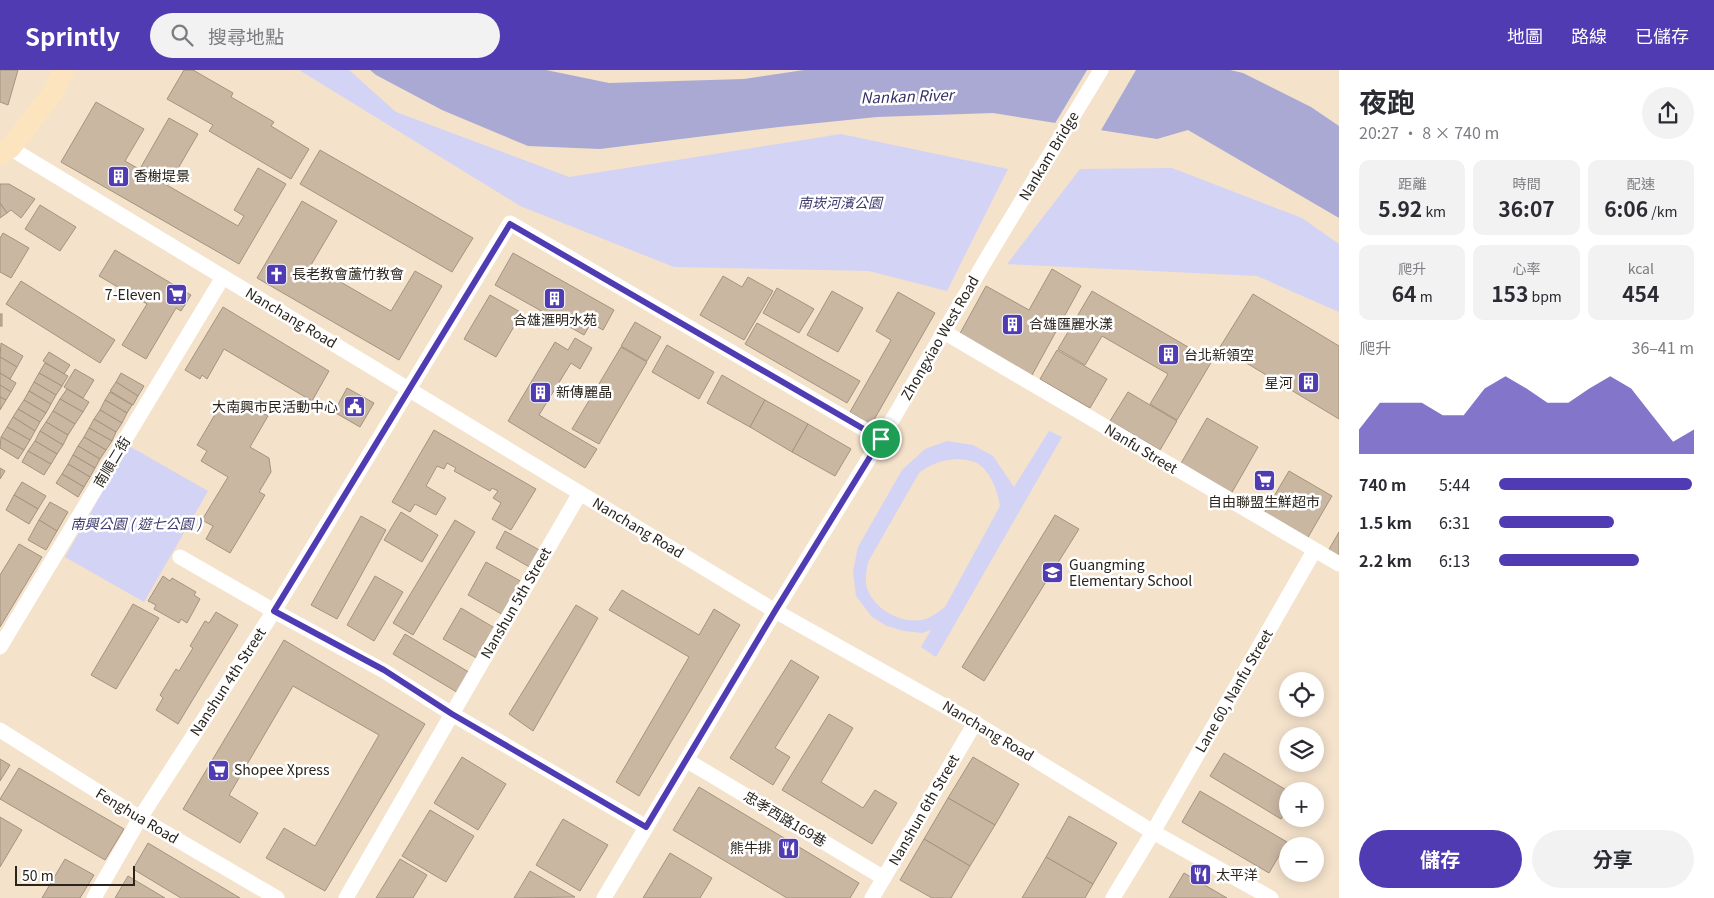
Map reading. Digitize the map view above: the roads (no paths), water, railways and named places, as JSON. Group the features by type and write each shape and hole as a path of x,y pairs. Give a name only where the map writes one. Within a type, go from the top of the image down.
{"street":[{"path":"5,151 52,94 64,70"},
{"name":"Nankam Bridge","path":"997,242 1101,70"},
{"name":"Nanchang Road","path":"5,151 223,277 409,388 775,611 975,723 1153,832 1271,898"},
{"name":"Nanshun 4th Street","path":"98,896 140,818 274,611 510,224 881,439"},
{"name":"Zhongxiao West Road","path":"604,898 775,611 881,439 997,242"},
{"name":"南順二街","path":"0,647 223,277"},
{"name":"Nanfu Street","path":"944,332 1339,564"},
{"name":"Nanshun 5th Street","path":"346,898 580,493"},
{"name":"Lane 60, Nanfu Street","path":"1113,898 1153,832 1314,551"},
{"path":"180,557 274,611 384,670 452,714 646,827"},
{"name":"Nanshun 6th Street","path":"872,898 975,723"},
{"name":"Fenghua Road","path":"0,730 140,818 277,898"},
{"name":"忠孝西路169巷","path":"686,760 884,878"}],"water":[{"name":"Nankan River","path":"370,70 546,70 609,83 744,79 804,70 1230,70 1243,73 1311,107 1339,126 1339,218 1188,130 1157,139 993,113 877,117 600,149 528,146 442,110"}],"place":[{"name":"香榭堤景","path":"118,176"},
{"name":"長老教會蘆竹教會","path":"276,274"},
{"name":"7-Eleven","path":"177,295"},
{"name":"合雄滙明水苑","path":"555,298"},
{"name":"合雄匯麗水漾","path":"1013,324"},
{"name":"台北新領空","path":"1168,355"},
{"name":"星河","path":"1309,383"},
{"name":"新傳麗晶","path":"540,392"},
{"name":"大南興市民活動中心","path":"354,407"},
{"name":"自由聯盟生鮮超市","path":"1264,480"},
{"name":"Guangming Elementary School","path":"1053,573"},
{"name":"Shopee Xpress","path":"218,770"},
{"name":"熊牛排","path":"788,848"},
{"name":"太平洋","path":"1200,875"}],"park label":[{"name":"南崁河濱公園","path":"840,203"},
{"name":"南興公園 ( 遊七公園 )","path":"136,524"}]}
